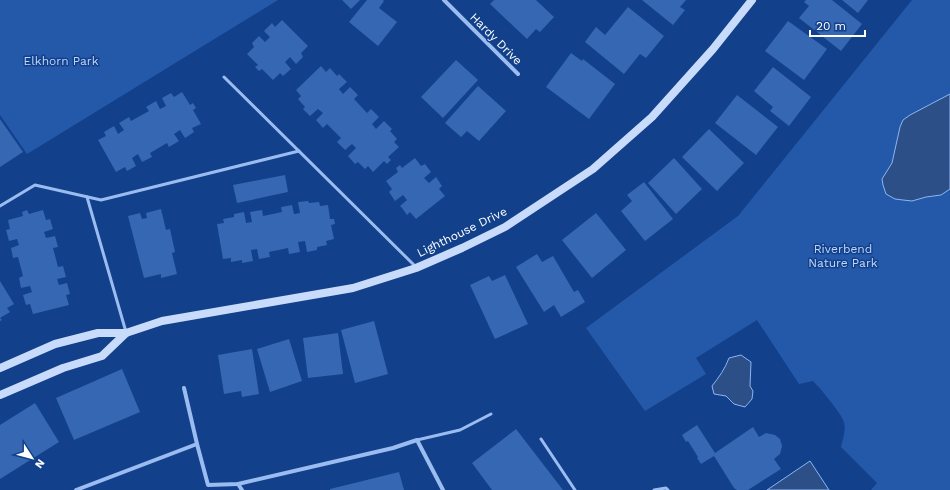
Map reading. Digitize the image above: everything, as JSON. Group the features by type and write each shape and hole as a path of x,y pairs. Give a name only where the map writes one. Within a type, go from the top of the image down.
{"street":[{"name":"Hardy Drive","path":"444,0 518,74"},
{"name":"Lighthouse Drive","path":"0,368 55,344 98,333 126,333 162,321 353,288 416,268 462,248 505,226 593,169 652,117 713,49 752,0"},
{"name":"Lighthouse Drive","path":"0,395 63,368 102,356 126,333"},
{"path":"184,388 208,485 238,484 393,448 416,440 443,490"},
{"path":"76,490 197,444"},
{"path":"238,484 242,490"}],"lane":[{"path":"224,77 416,268"},
{"path":"0,206 35,185 101,200 300,151"},
{"path":"87,197 126,333"},
{"path":"416,440 460,430 492,414"},
{"path":"541,439 575,490"},
{"path":"654,490 666,488 668,490"}],"green space":[{"name":"Elkhorn Park","path":"0,0 278,0 27,154 0,115"},
{"name":"Riverbend Nature Park","path":"912,0 950,0 950,490 871,490 877,483 841,447 845,425 839,413 813,381 799,384 757,320 696,358 706,374 645,411 586,328 738,216"}],"shaded area":[{"path":"950,94 950,189 941,195 912,201 895,199 886,194 882,179 892,163 903,120"},
{"path":"741,355 751,362 750,386 753,391 752,399 745,407 734,404 726,396 714,394 712,386 724,369 729,358"},
{"path":"810,461 829,490 767,490"}],"building":[{"path":"342,0 360,0 351,9"},
{"path":"367,0 383,0 384,1 379,8 397,22 378,46 349,22"},
{"path":"494,0 536,0 554,17 540,32 536,29 527,39 490,4"},
{"path":"642,0 686,0 680,7 685,10 673,25"},
{"path":"806,0 832,0 862,24 841,51 799,18 809,6 804,2"},
{"path":"842,0 868,0 858,13"},
{"path":"628,7 664,36 646,58 640,54 624,74 585,42 596,27 605,35"},
{"path":"282,20 308,46 301,53 303,57 296,64 290,57 285,62 291,69 283,76 280,73 273,80 262,69 259,71 255,67 258,65 247,54 254,47 252,43 259,36 265,42 270,37 264,31 272,23 275,27"},
{"path":"788,21 827,49 804,80 765,51"},
{"path":"571,53 582,61 583,59 615,84 589,119 546,87"},
{"path":"456,60 478,80 443,118 421,97"},
{"path":"321,66 326,72 330,68 337,76 339,74 347,82 339,89 343,94 350,87 358,95 354,99 367,113 371,109 379,117 372,124 376,129 384,121 392,129 390,131 397,139 394,142 399,147 388,157 391,160 387,164 384,161 373,172 368,166 365,169 358,162 355,164 348,156 356,148 352,144 345,150 337,142 341,138 327,124 323,128 316,120 323,113 318,109 310,116 303,109 305,107 298,99 301,96 296,90"},
{"path":"773,67 811,97 789,126 770,111 773,107 754,91"},
{"path":"478,86 506,111 479,141 467,131 461,137 445,123"},
{"path":"182,92 190,105 193,103 196,108 193,110 201,124 192,128 194,132 185,138 180,130 174,134 179,141 169,147 167,143 150,153 152,157 142,162 138,154 132,158 136,166 127,171 125,167 116,172 98,140 106,136 104,132 114,126 118,134 124,130 119,123 129,117 131,121 149,111 146,107 156,101 160,109 166,106 162,98 171,93 174,97"},
{"path":"737,95 778,127 756,155 715,123"},
{"path":"0,119 23,152 0,167"},
{"path":"709,129 744,163 717,191 682,157"},
{"path":"415,158 421,166 425,164 431,172 424,178 429,183 436,177 442,186 439,189 445,196 416,219 410,212 407,215 400,206 407,200 403,195 395,201 389,192 392,189 386,181 398,172 396,168 400,165 402,168"},
{"path":"674,158 702,189 676,214 648,183"},
{"path":"285,175 288,192 237,203 233,185"},
{"path":"644,182 673,219 645,241 621,211 632,201 627,195"},
{"path":"308,201 309,203 319,202 320,206 328,205 330,219 334,219 335,224 331,225 334,239 326,241 327,245 317,247 317,250 307,252 305,241 298,242 300,252 289,254 288,248 269,252 270,257 259,259 257,249 251,250 253,261 242,263 242,260 231,262 231,258 223,259 217,224 224,223 223,219 234,217 234,214 244,212 246,223 252,222 250,212 262,210 263,216 282,212 281,207 292,205 294,214 300,213 298,202"},
{"path":"161,209 166,230 170,229 175,252 172,253 177,274 161,278 161,274 144,278 128,216 140,213 142,219 147,218 146,213"},
{"path":"27,210 29,214 43,210 46,220 50,219 53,229 44,232 46,238 55,236 58,247 53,248 58,267 63,266 66,277 57,279 59,285 67,283 70,294 66,295 69,305 33,314 30,304 26,305 23,295 32,292 30,286 21,288 19,278 23,276 18,257 13,258 11,248 19,245 17,239 9,241 6,230 10,229 8,220 23,216 22,212"},
{"path":"596,213 626,250 592,278 562,240"},
{"path":"537,254 542,262 553,256 574,292 578,290 585,302 561,317 554,305 544,312 516,267"},
{"path":"505,275 528,324 495,339 470,285 489,276 492,281"},
{"path":"0,281 14,304 7,308 10,312 0,318"},
{"path":"374,321 388,374 355,383 341,330"},
{"path":"338,333 343,374 308,378 303,338"},
{"path":"289,339 302,381 270,392 257,349"},
{"path":"252,349 259,394 242,397 241,391 224,394 218,355"},
{"path":"122,369 140,412 74,440 56,398"},
{"path":"35,403 59,442 0,479 0,425"},
{"path":"697,425 715,453 753,427 759,437 766,433 775,435 780,439 782,446 780,454 774,459 781,469 748,490 737,490 734,488 714,456 701,464 688,441 686,442 682,435"},
{"path":"516,429 563,490 492,490 472,463"},
{"path":"399,472 404,490 330,490 330,489"}]}
